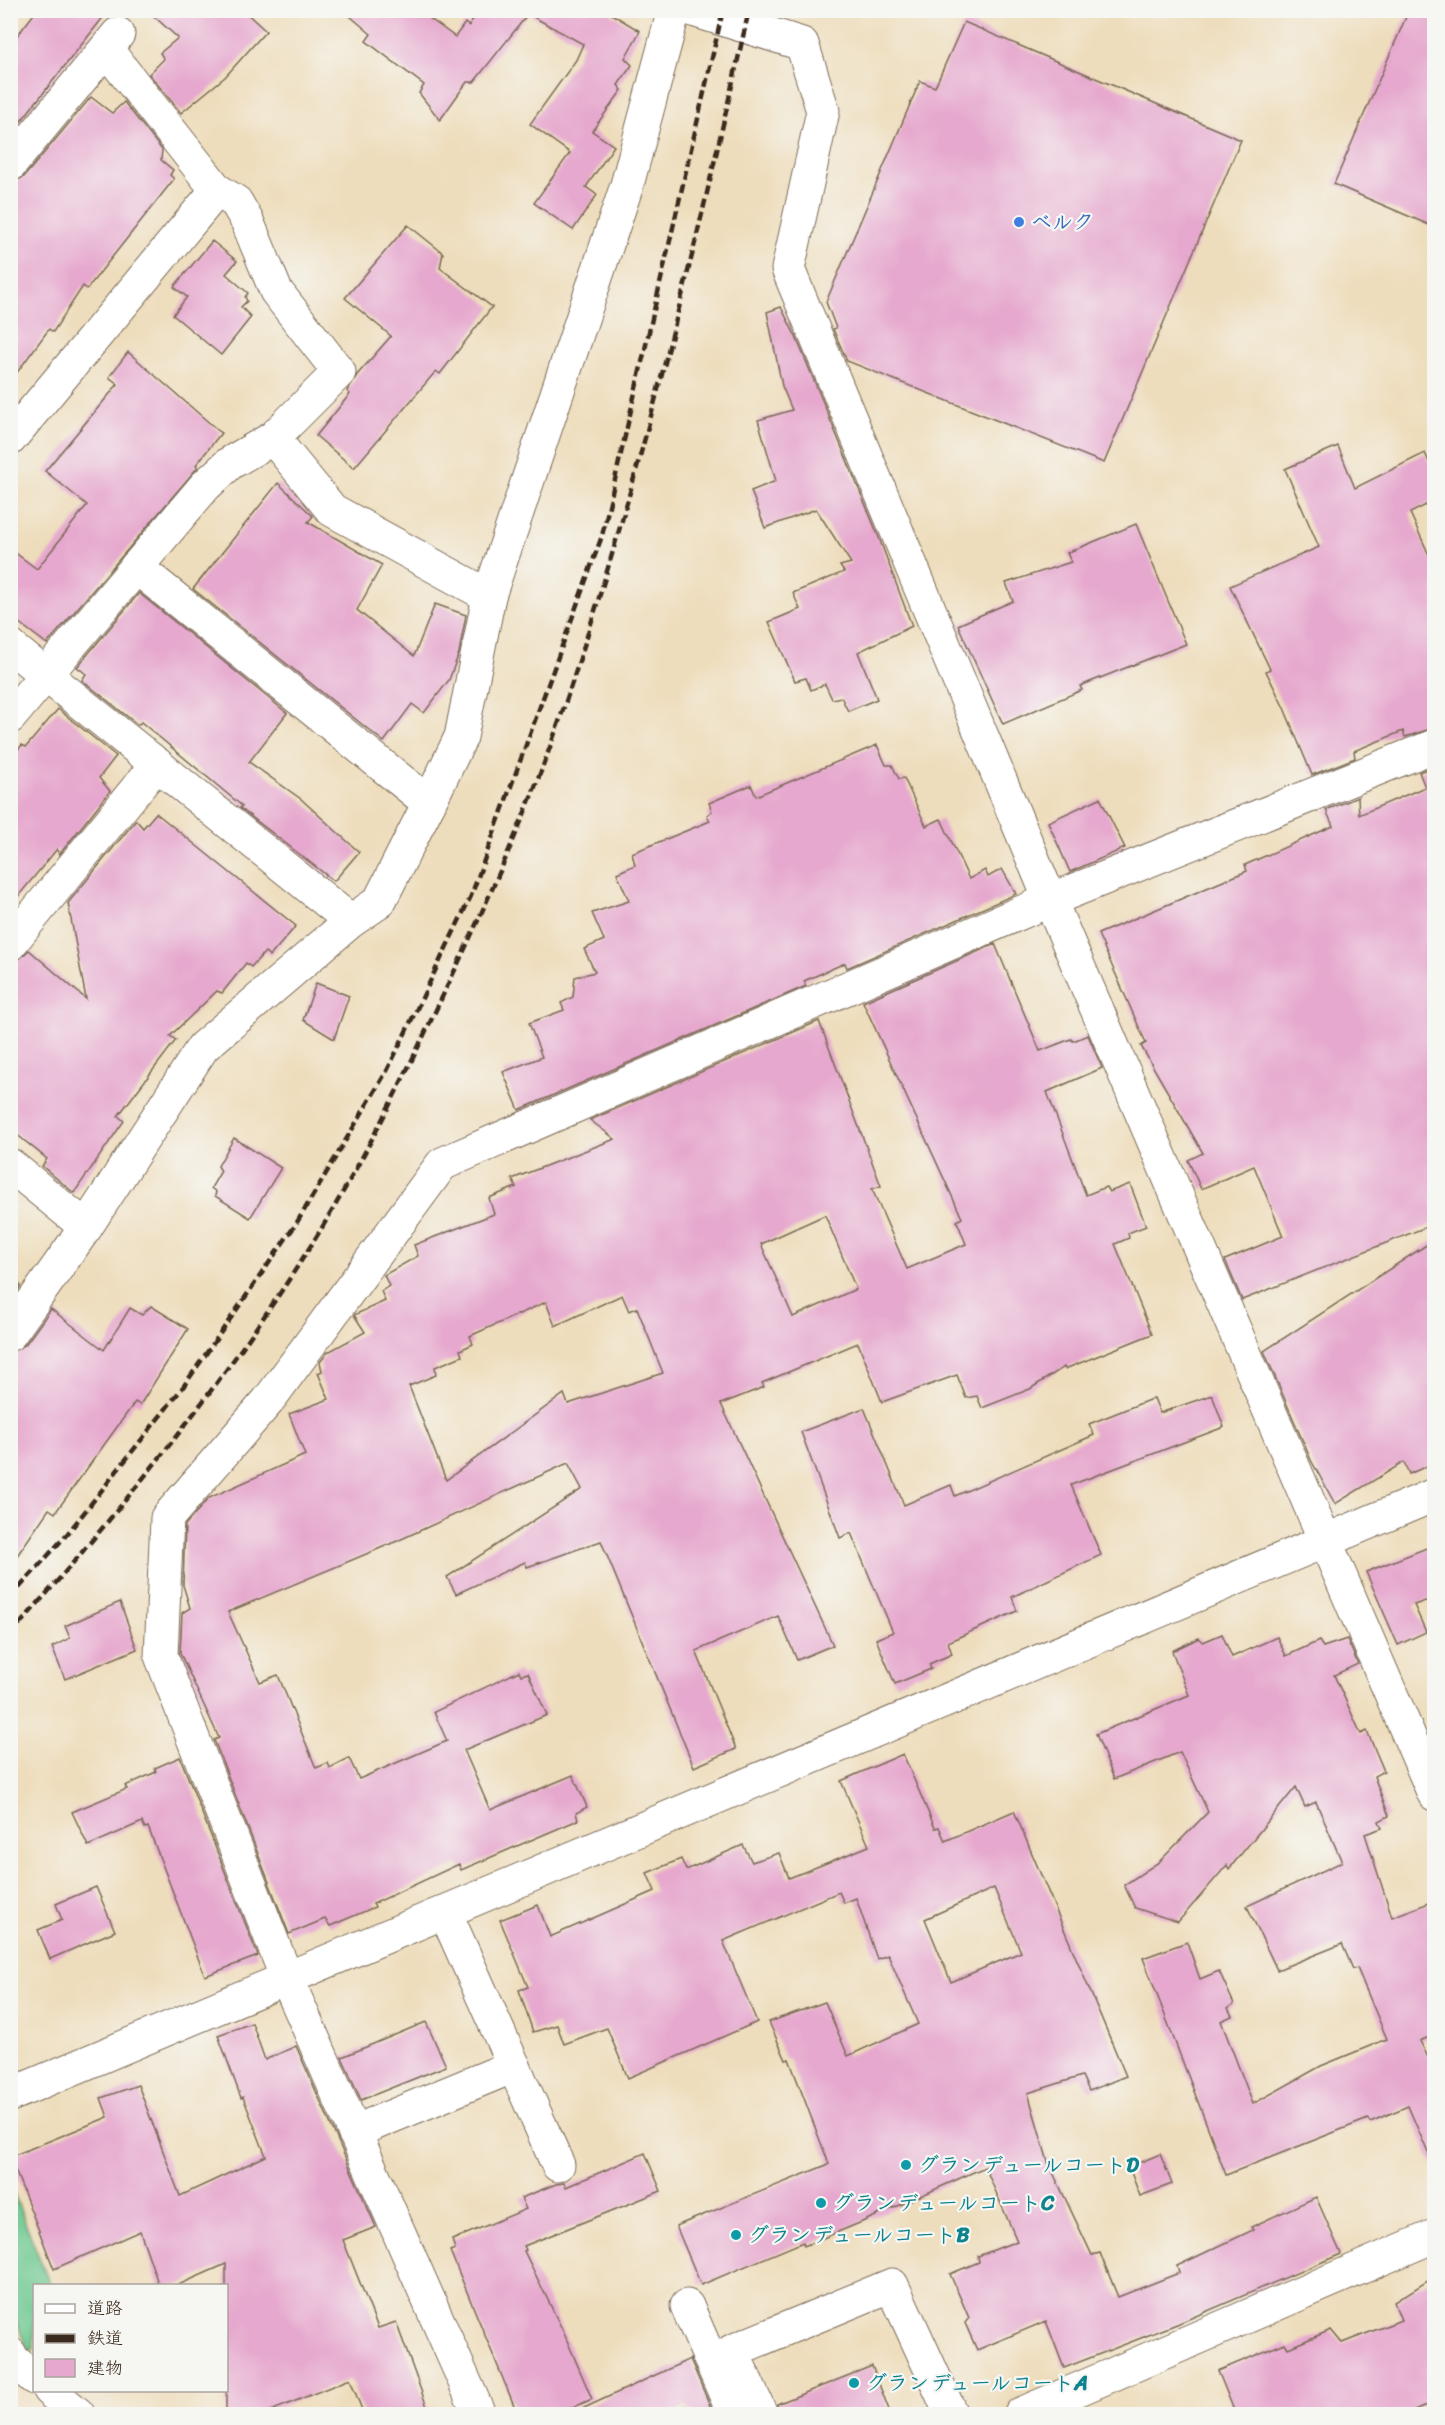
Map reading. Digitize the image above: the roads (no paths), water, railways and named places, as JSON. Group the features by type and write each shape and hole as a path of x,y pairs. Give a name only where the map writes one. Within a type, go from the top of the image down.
{"street":[{"path":"10,1334 86,1227 203,1047 351,921 379,902 429,803 461,737 489,597 627,185 674,10"},
{"path":"693,10 802,44 824,111 788,269 1050,900 1434,1794"},
{"path":"10,165 112,42 217,190 236,202 247,221 276,291 339,372 273,438 230,463 205,486 10,717"},
{"path":"10,439 217,190"},
{"path":"273,438 332,510 489,597"},
{"path":"136,567 429,803"},
{"path":"10,646 351,921"},
{"path":"478,2415 287,1979 160,1656 167,1518 268,1401 442,1164 1050,900 1434,746"},
{"path":"10,944 157,764"},
{"path":"10,1165 86,1227"},
{"path":"10,2095 1434,1495"},
{"path":"445,1912 558,2165"},
{"path":"354,2132 514,2066"},
{"path":"1020,2415 1434,2236"},
{"path":"761,2415 732,2351 892,2285 951,2415"},
{"path":"687,2306 734,2415"},
{"path":"10,2354 12,2359 33,2377"},
{"path":"50,2392 78,2415"}],"railway":[{"path":"10,1598 68,1533 183,1387 296,1224 388,1069 471,896 602,536 723,10"},
{"path":"10,1635 171,1443 209,1394 281,1292 347,1185 378,1128 486,903 519,828 562,713 616,540 665,364 749,10"}],"place":[{"name":"ベルク","path":"1019,222"},
{"name":"グランデュールコートD","path":"906,2165"},
{"name":"グランデュールコートC","path":"821,2203"},
{"name":"グランデュールコートB","path":"736,2235"},
{"name":"グランデュールコートA","path":"854,2383"}]}
